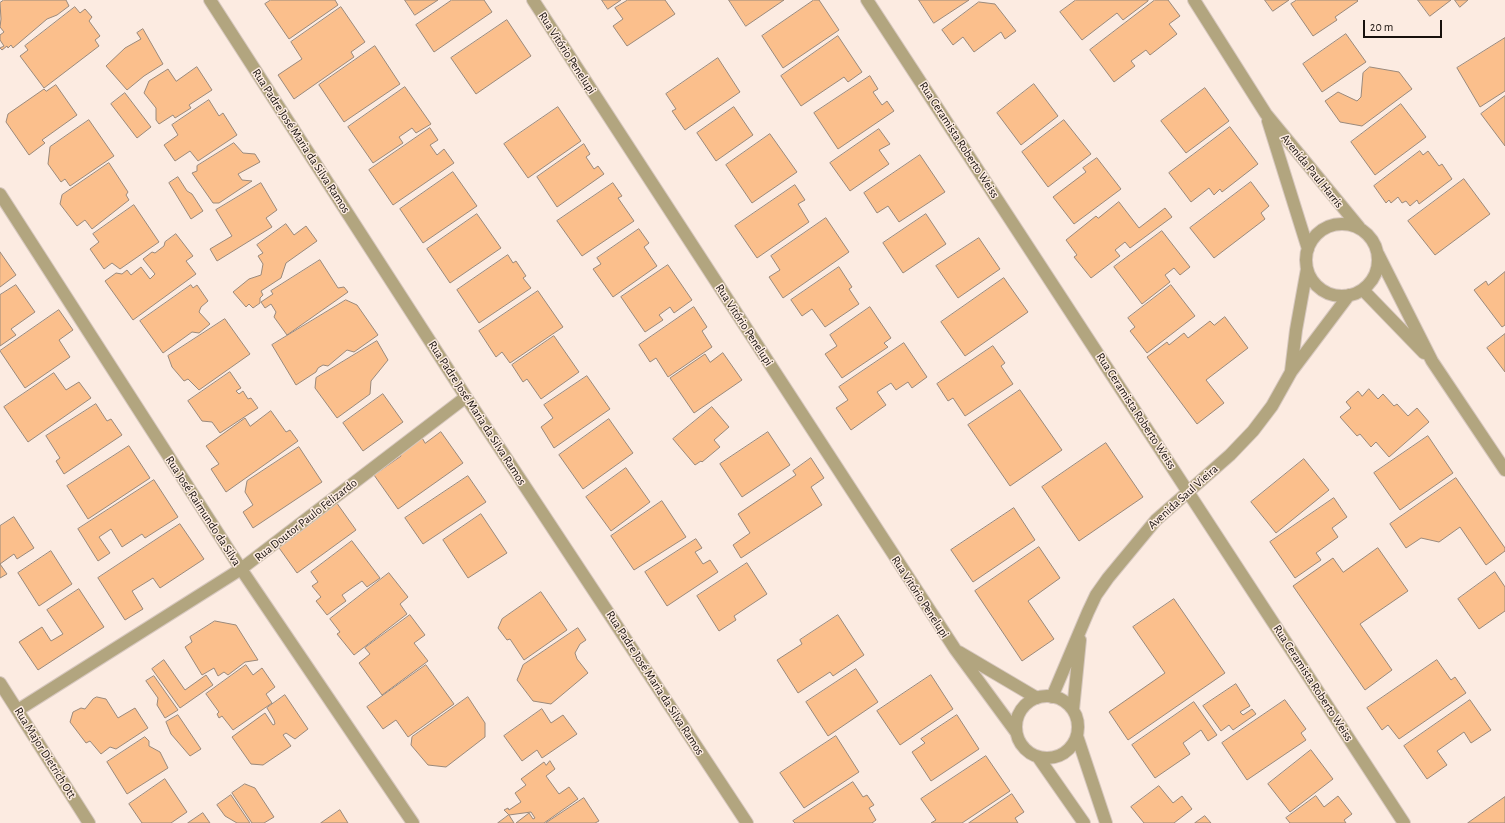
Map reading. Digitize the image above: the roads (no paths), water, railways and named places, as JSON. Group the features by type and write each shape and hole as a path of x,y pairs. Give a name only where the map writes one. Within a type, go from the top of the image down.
{"street":[{"name":"Rua Padre José Maria da Silva Ramos","path":"210,0 466,397 747,823"},
{"name":"Rua Vitório Penelupi","path":"533,0 955,650 1016,732"},
{"name":"Rua Ceramista Roberto Weiss","path":"867,0 1189,491 1404,823"},
{"name":"Avenida Paul Harris","path":"1194,0 1266,114 1359,227"},
{"name":"Avenida Paul Harris","path":"1266,114 1308,249"},
{"name":"Rua José Raimundo da Silva","path":"0,194 241,569 413,823"},
{"path":"1378,254 1376,274 1370,283 1362,290 1350,295 1339,296 1328,293 1319,288 1307,269 1306,259 1308,249 1314,238 1323,229 1334,224 1347,224 1359,227 1368,234 1375,243 1378,254 1432,361 1505,470"},
{"name":"Avenida Saul Vieira","path":"1291,372 1296,330 1307,269"},
{"path":"1362,290 1432,361"},
{"name":"Avenida Saul Vieira","path":"1052,697 1096,595 1120,562 1156,520 1230,455 1253,431 1272,406 1291,372 1350,295"},
{"name":"Rua Doutor Paulo Felizardo","path":"18,710 241,569 466,397"},
{"name":"Avenida Saul Vieira","path":"1073,710 1081,628"},
{"path":"955,650 1037,698"},
{"name":"Rua Major Dietrich Ott","path":"0,683 89,823"},
{"path":"1044,696 1052,697 1060,699 1068,704 1073,710 1077,718 1077,736 1073,744 1066,752 1057,757 1038,757 1023,747 1019,740 1016,732 1018,715 1026,705 1037,698 1044,696"},
{"path":"1077,736 1106,823"},
{"path":"1038,757 1084,823"}]}
